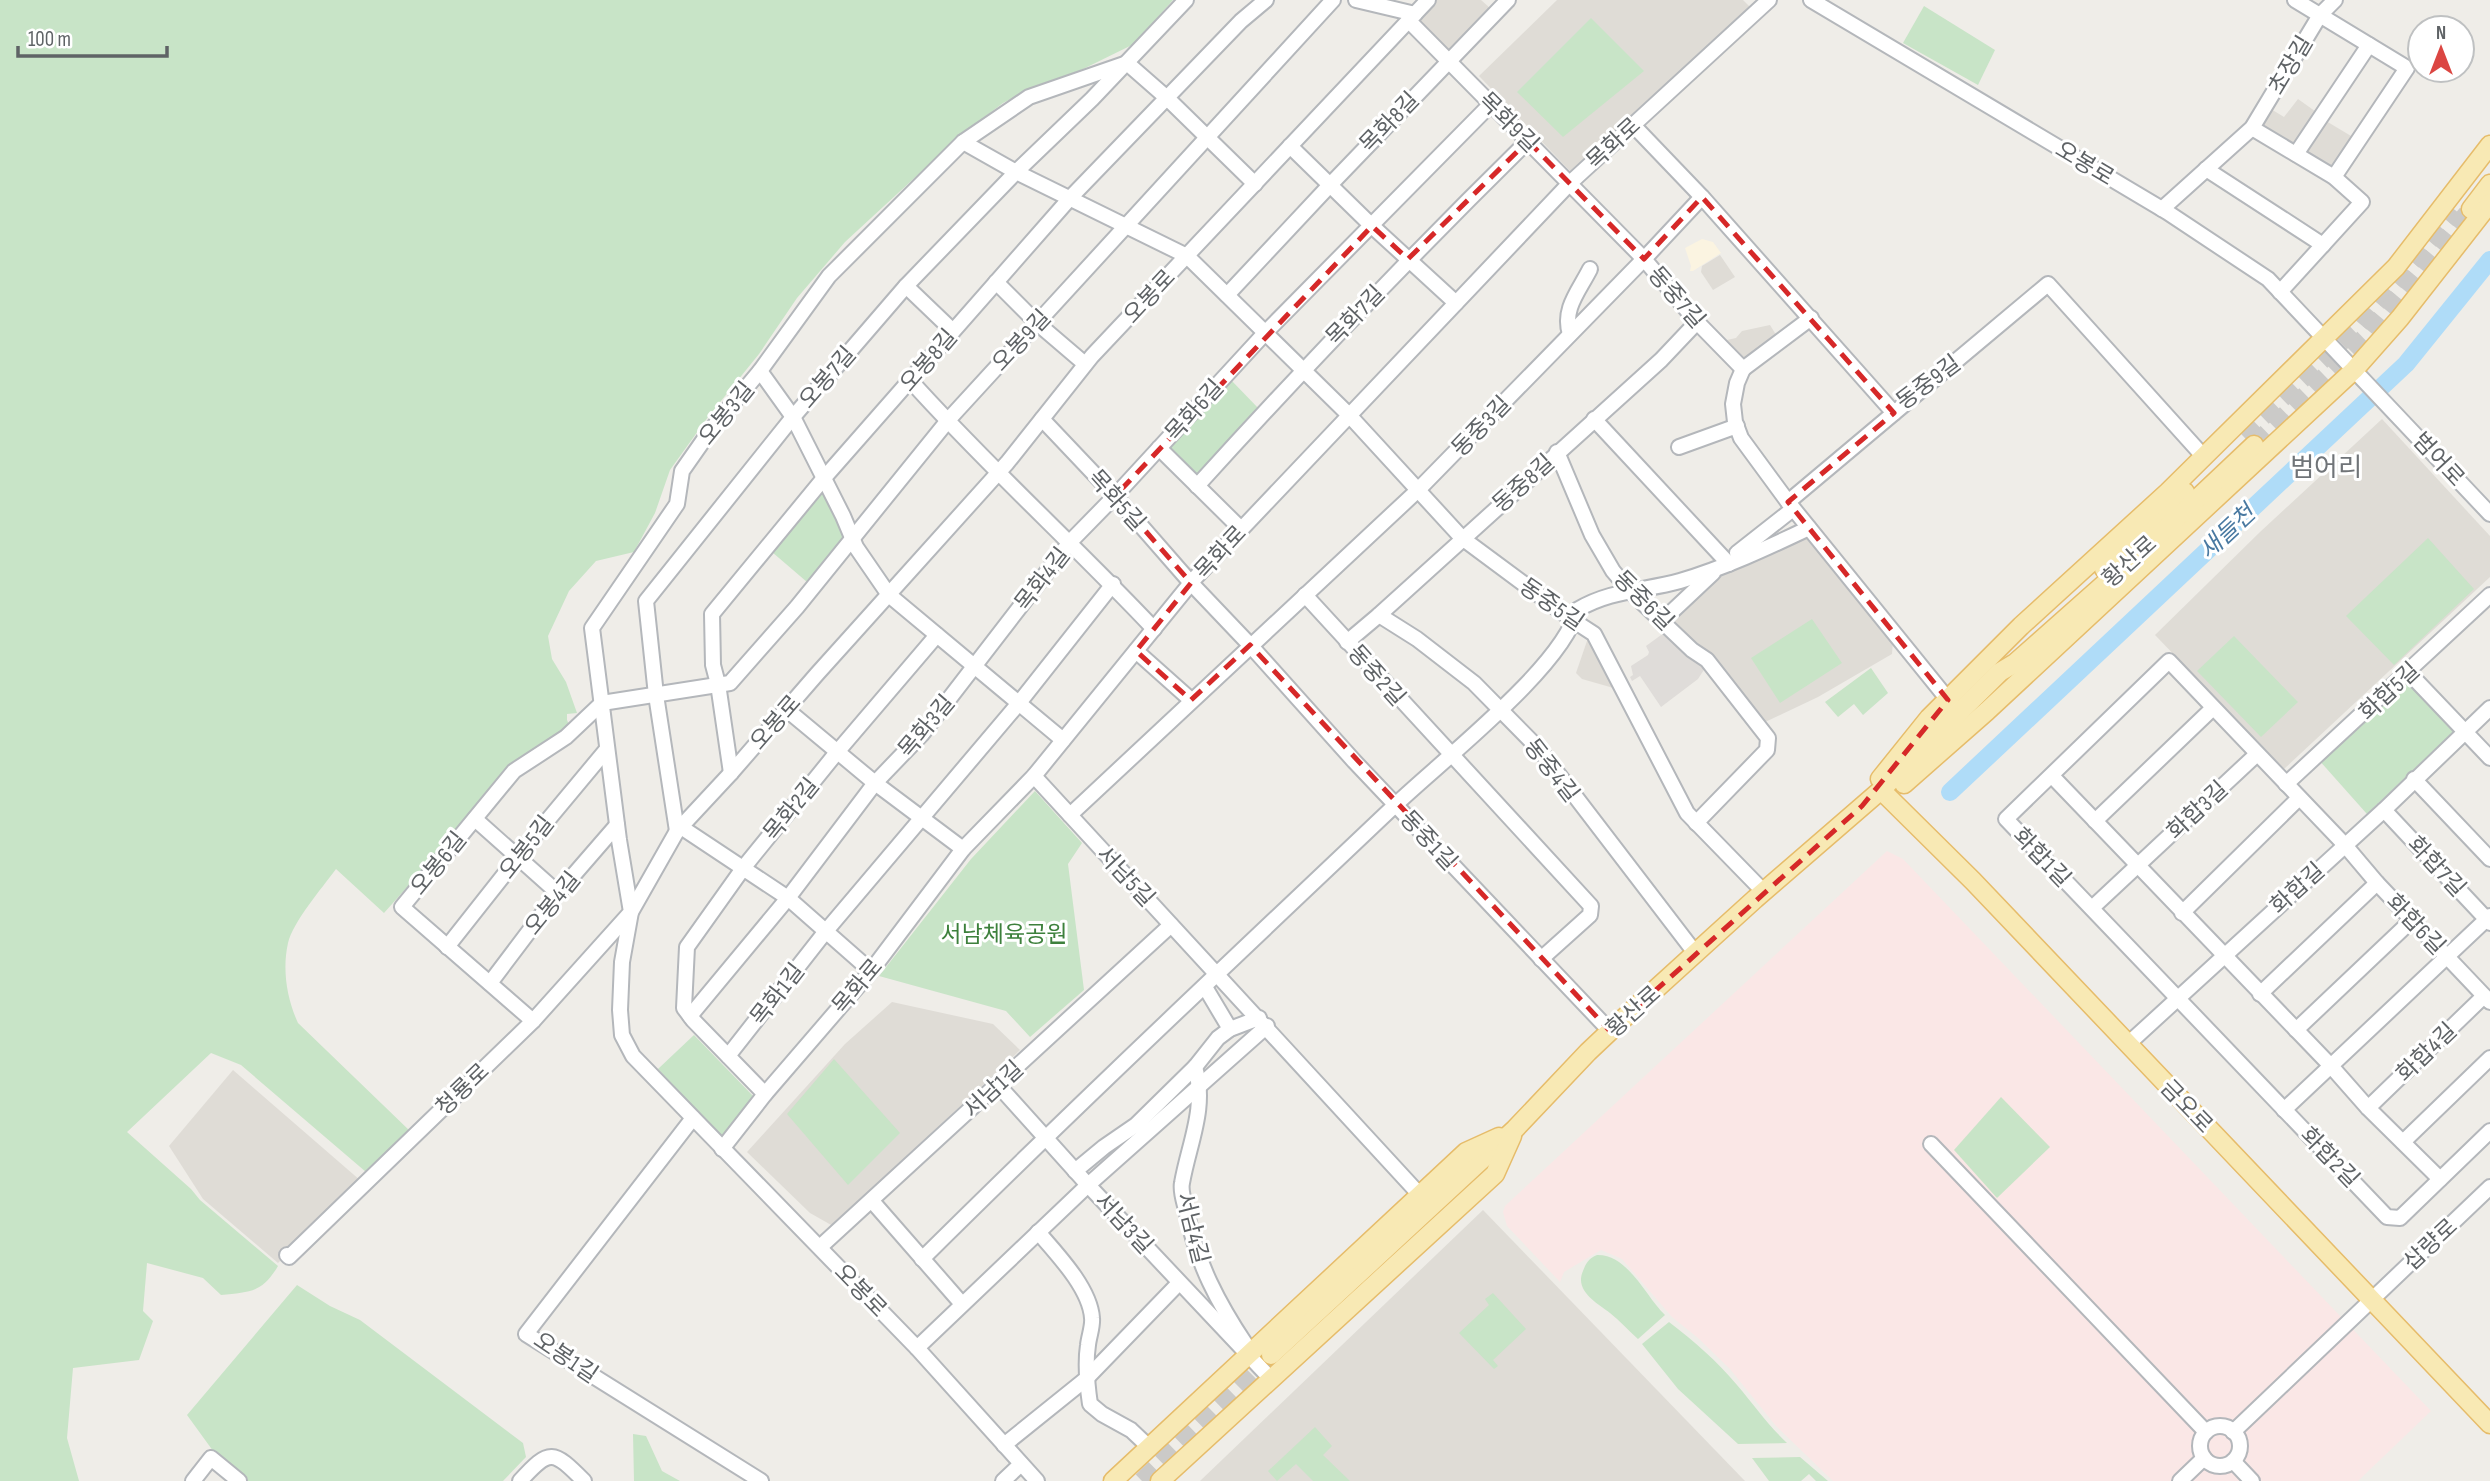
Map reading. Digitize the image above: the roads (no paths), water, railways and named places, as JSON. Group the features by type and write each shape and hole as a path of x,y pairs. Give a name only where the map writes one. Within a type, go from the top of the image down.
{"main road":[{"path":"1862,806 1921,727 1953,707 2021,626 2204,457 2325,339 2407,254 2490,145"},
{"path":"2490,164 2464,208 2490,184"},
{"path":"1885,794 1987,711 2358,374 2490,203"},
{"name":"황산로","path":"1256,1353 1515,1129 1588,1052 1763,891 1862,806 1885,794 1953,707 2015,663 2147,547 2248,440"},
{"name":"금오로","path":"1885,794 1973,881 2490,1424"},
{"path":"1113,1481 1256,1353 1466,1152 1515,1129"},
{"path":"1160,1481 1495,1174 1515,1129"},
{"path":"1256,1353 1267,1366 1289,1363"}],"street":[{"name":"오봉7길","path":"679,829 656,695 646,601 793,417 906,286 1186,0"},
{"name":"오봉8길","path":"731,773 713,665 712,614 824,478 1071,197 1241,21 1266,0"},
{"name":"오봉9길","path":"718,684 730,683 797,607 947,421 1333,0"},
{"path":"1356,0 1412,17"},
{"name":"오봉로","path":"1037,1481 917,1348 633,1056 622,1035 620,1010 622,962 631,912 679,829 999,472 1085,364 1428,0"},
{"path":"1449,60 1508,0"},
{"name":"목화로","path":"722,1149 765,1094 871,971 963,849 1034,776 1191,583 1570,183 1769,0"},
{"name":"오봉로","path":"1811,0 2162,209 2268,279 2358,374"},
{"path":"2295,0 2320,15 2335,0"},
{"name":"초장길","path":"2162,209 2252,128 2320,15 2407,68 2334,177"},
{"name":"목화9길","path":"1412,17 1449,60 1570,183"},
{"path":"2296,154 2369,45"},
{"name":"목화8길","path":"1330,185 1449,60"},
{"path":"1127,63 1167,97 1255,184"},
{"name":"오봉3길","path":"631,912 592,628 677,504 682,471 710,431 761,371 829,276 963,142 1030,97 1127,63"},
{"path":"1265,332 1491,104"},
{"name":"동중9길","path":"1633,125 1702,197 1894,413 2048,284 2204,457"},
{"path":"2252,128 2334,177 2362,202 2280,292"},
{"path":"1408,259 1528,141"},
{"path":"963,142 1016,172 1187,256 1349,415"},
{"path":"1290,146 1456,303"},
{"path":"2206,169 2323,245"},
{"name":"동중7길","path":"1570,183 1644,259 1697,323 1743,369"},
{"path":"1227,295 1330,185"},
{"name":"동중3길","path":"1250,645 1417,491 1702,197"},
{"name":"목화7길","path":"1303,370 1408,259"},
{"path":"1570,334 1566,322 1569,306 1590,269"},
{"path":"996,282 1037,323 1085,364"},
{"path":"906,286 953,331"},
{"path":"1811,318 1743,369 1733,404 1741,438 1809,528 1953,707"},
{"name":"동중8길","path":"1347,642 1661,360 1697,323"},
{"name":"목화6길","path":"1241,529 1159,449 1265,332"},
{"path":"1197,486 1303,370"},
{"path":"761,371 793,417 856,547 889,595 1063,740"},
{"name":"범어로","path":"2358,374 2490,514"},
{"path":"910,380 947,421 1113,584 1154,628"},
{"path":"1662,620 1894,413"},
{"name":"동중5길","path":"1349,415 1461,538 1594,634 1686,813 1763,891"},
{"name":"목화5길","path":"1042,419 1115,496 1191,583"},
{"path":"1594,419 1724,564"},
{"path":"1679,447 1737,426"},
{"name":"목화4길","path":"974,667 1070,542 1159,449"},
{"name":"동중6길","path":"1557,452 1592,536 1613,571 1630,591 1692,650 1707,660 1769,738 1767,750 1696,822"},
{"path":"922,1259 1045,1137 1205,988 1395,804 1500,710 1535,675 1574,621 1577,610 1595,599 1677,582 1809,528"},
{"name":"동중1길","path":"1191,583 1610,1031"},
{"path":"826,931 1019,703 1113,584"},
{"name":"동중2길","path":"1304,595 1591,906 1590,915 1541,959"},
{"name":"화합5길","path":"2286,784 2409,673 2490,595"},
{"name":"동중4길","path":"1379,615 1474,683 1539,749 1696,954"},
{"path":"838,751 937,635"},
{"path":"1070,815 1250,645"},
{"path":"1136,650 1191,700"},
{"name":"화합1길","path":"2177,998 2006,819 2169,661 2213,708"},
{"name":"목화3길","path":"875,783 922,734 974,667"},
{"path":"2409,673 2490,758"},
{"path":"602,704 718,684"},
{"name":"오봉6길","path":"533,1021 402,907 514,771 566,737 602,704"},
{"path":"2095,821 2213,708 2344,844"},
{"name":"화합길","path":"2128,1044 2222,955 2384,810 2490,708"},
{"path":"786,709 875,783 963,849"},
{"name":"오봉5길","path":"447,947 607,749"},
{"name":"목화2길","path":"744,867 838,751"},
{"name":"화합3길","path":"2091,908 2257,754"},
{"name":"서남5길","path":"1034,776 1420,1195"},
{"path":"2052,776 2331,1066 2368,1108 2440,1179"},
{"name":"화합7길","path":"2414,779 2490,859"},
{"path":"690,1016 788,898 875,783"},
{"path":"2182,913 2299,798"},
{"name":"화합7길","path":"2384,810 2489,919"},
{"path":"475,819 558,893"},
{"name":"오봉4길","path":"490,983 558,893 617,825"},
{"path":"679,829 744,867 788,898 871,971"},
{"name":"화합6길","path":"2344,844 2487,999"},
{"path":"744,867 687,947 684,1008 765,1094"},
{"path":"2260,994 2378,883"},
{"name":"청룡로","path":"286,1255 289,1257 533,1021 631,912"},
{"path":"2284,1110 2489,919"},
{"path":"2296,1030 2412,920"},
{"name":"서남1길","path":"820,1247 1171,925"},
{"name":"목화1길","path":"728,1056 826,931"},
{"path":"1205,988 1230,1029"},
{"name":"화합2길","path":"2177,998 2387,1217 2400,1218 2490,1131"},
{"name":"화합4길","path":"2368,1108 2487,999"},
{"path":"1075,1171 1136,1125 1195,1067 1218,1038 1230,1029 1263,1022"},
{"path":"917,1348 1088,1185 1200,1085 1263,1022"},
{"path":"2403,1142 2490,1058"},
{"path":"1195,1067 1200,1085"},
{"name":"서남3길","path":"998,1085 1180,1283 1256,1353"},
{"name":"서남4길","path":"1200,1085 1194,1136 1181,1186 1202,1269 1221,1306 1256,1353"},
{"name":"오봉1길","path":"693,1118 526,1334 761,1481"},
{"path":"1931,1144 2206,1432"},
{"name":"삽량로","path":"2233,1432 2490,1187"},
{"path":"872,1201 962,1304"},
{"path":"1038,1232 1075,1280 1093,1318 1086,1379 1090,1404 1131,1430 1149,1447"},
{"path":"1004,1446 1086,1379 1180,1283"},
{"path":"1256,1353 1272,1379"},
{"path":"2216,1427 2233,1432 2239,1444 2237,1456 2233,1461 2227,1465 2214,1465 2204,1458 2200,1442 2206,1432 2216,1427"},
{"path":"520,1481 543,1457 551,1456 559,1458 584,1481"},
{"path":"193,1481 211,1458 239,1481"},
{"path":"2180,1481 2204,1458"},
{"path":"2233,1461 2252,1481"},
{"path":"1003,1481 1021,1464"}],"waterway":[{"name":"새들천","path":"1950,792 2406,364 2490,260"}],"tunnel":[{"path":"2243,436 2357,327 2455,210"},
{"path":"2254,445 2367,335 2469,211"},
{"path":"1142,1481 1271,1355"}],"district":[{"name":"범어리","path":"2326,467"}],"park label":[{"name":"서남체육공원","path":"1004,934"}]}
